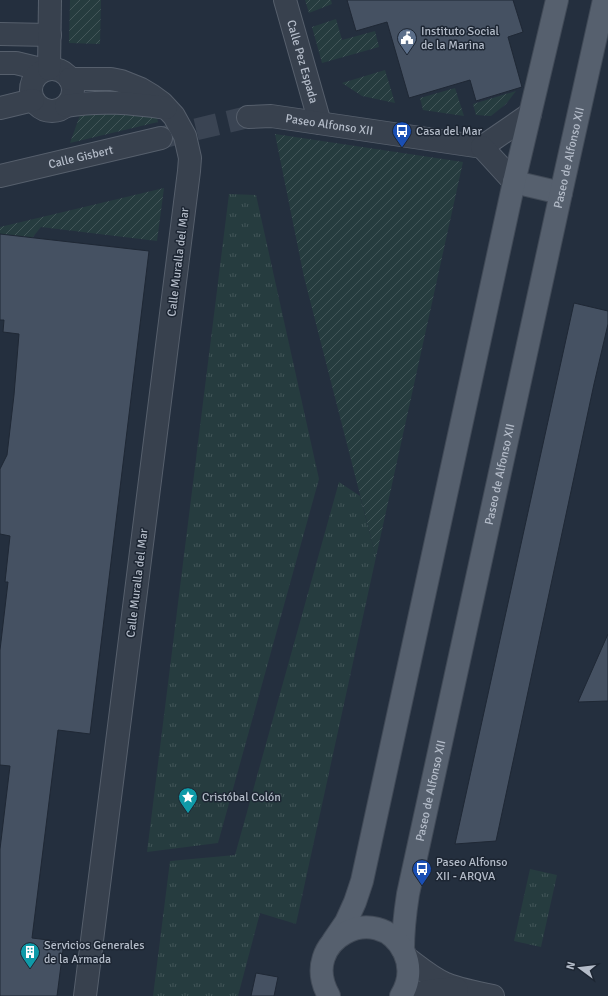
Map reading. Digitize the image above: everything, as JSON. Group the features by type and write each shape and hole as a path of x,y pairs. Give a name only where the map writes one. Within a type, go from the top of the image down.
{"main road":[{"path":"333,942 346,922 362,881 514,182 557,0"},
{"name":"Paseo de Alfonso XII","path":"401,996 409,974 405,954 404,919 408,894 604,0"},
{"path":"514,182 561,193"},
{"path":"326,991 322,963 324,956 328,948 339,936 350,930 370,928 386,932 399,943 405,954"}],"street":[{"path":"47,69 50,35 50,0"},
{"name":"Calle Pez Espada","path":"285,0 320,123"},
{"path":"0,34 50,35"},
{"path":"0,63 16,63 62,71 70,79 73,94 66,106 60,110 52,112 37,106 33,100 30,87 38,73 47,69"},
{"name":"Calle Muralla del Mar","path":"70,79 121,81 141,89 151,95 174,116 185,136 190,158 85,996"},
{"path":"0,108 33,100"},
{"path":"66,106 95,102 114,102 167,108"},
{"path":"514,182 482,147 530,114"},
{"name":"Paseo Alfonso XII","path":"248,117 271,116 482,147"},
{"name":"Calle Gisbert","path":"0,176 161,138"},
{"path":"405,954 423,971 446,984 460,989"},
{"path":"406,996 447,988 460,989 493,996"}],"green space":[{"path":"70,0 101,0 100,44 69,43"},
{"path":"305,0 331,0 332,4 309,13"},
{"path":"336,19 342,40 375,31 379,47 322,63 312,27"},
{"path":"385,70 395,103 362,96 342,83"},
{"path":"455,88 464,116 423,110 420,98"},
{"path":"516,91 506,104 491,116 476,115 473,104"},
{"path":"95,113 132,114 157,118 158,122 70,143 80,115"},
{"path":"275,134 463,162 376,557 304,277"},
{"path":"164,188 157,241 41,227 32,238 0,234 0,227"},
{"path":"229,194 256,195 319,479 218,843 147,852"},
{"path":"339,482 360,496 376,557 296,924 260,913 238,996 153,996 170,861 235,855"},
{"path":"530,869 557,875 541,947 514,941"}],"building":[{"path":"347,0 513,0 523,32 508,37 522,87 476,101 470,80 409,98 387,22 356,31"},
{"path":"0,234 149,251 90,734 58,730 32,938 64,942 57,996 0,996 0,849 10,766 0,765 0,650 8,582 5,582 10,536 0,534 0,469 7,455 19,334 3,332 4,320 0,320"},
{"path":"574,303 608,311 608,324 496,841 455,844"},
{"path":"608,634 608,701 578,702"},
{"path":"256,973 278,977 274,996 251,996"}],"tunnel":[{"path":"164,137 248,117"}],"place":[{"name":"Instituto Social de la Marina","path":"407,55"},
{"name":"Casa del Mar","path":"402,148"},
{"name":"Cristóbal Colón","path":"188,814"},
{"name":"Paseo Alfonso XII - ARQVA","path":"422,886"},
{"name":"Servicios Generales de la Armada","path":"30,969"}]}
